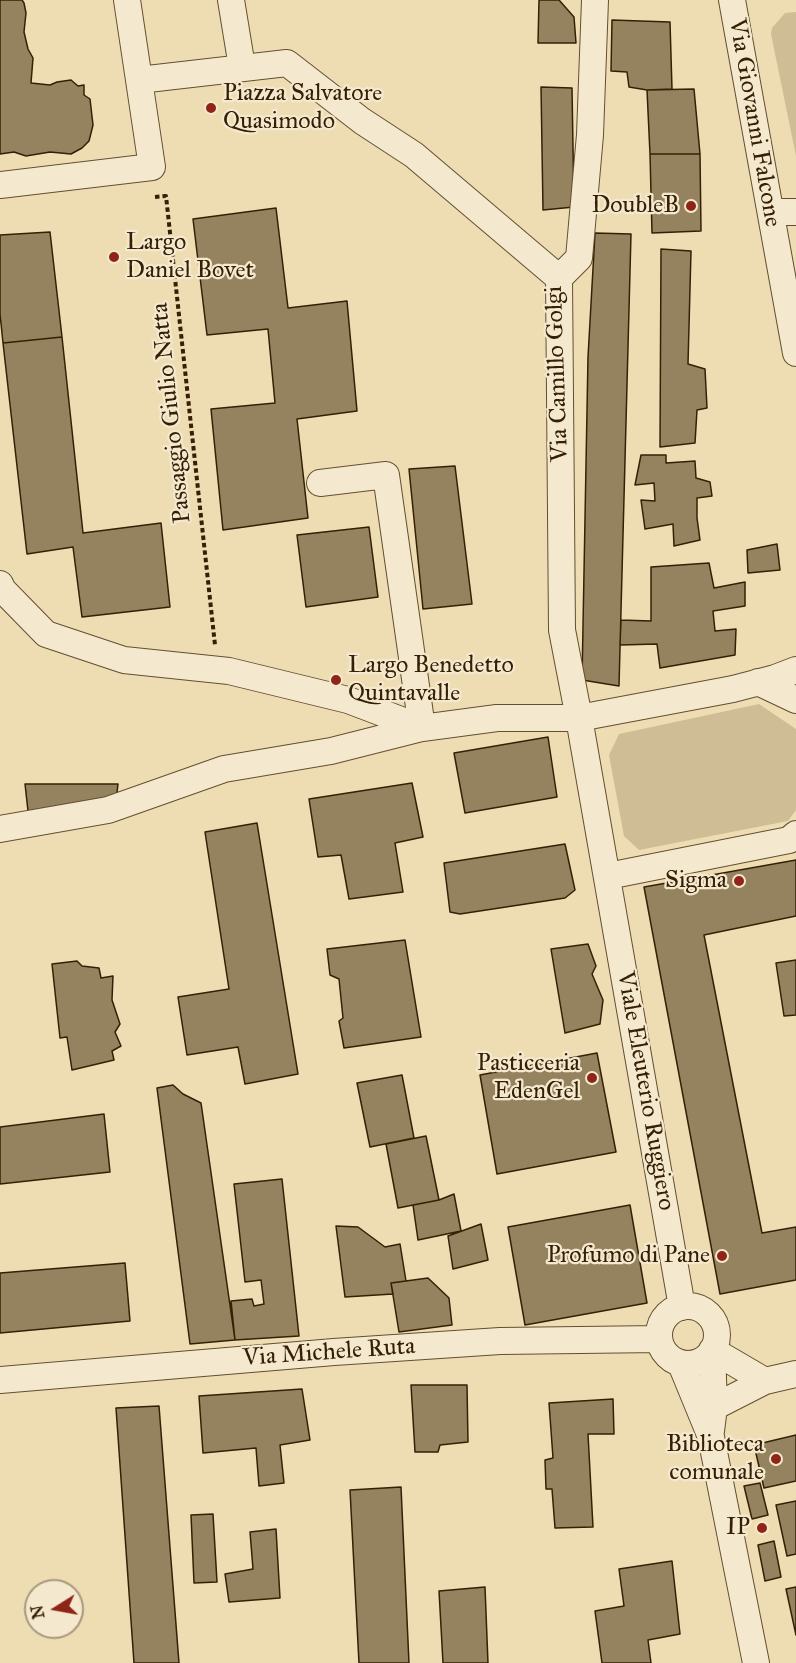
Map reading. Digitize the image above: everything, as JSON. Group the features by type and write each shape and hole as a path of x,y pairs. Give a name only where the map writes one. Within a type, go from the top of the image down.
{"street":[{"path":"0,184 152,167 127,0"},
{"path":"231,0 242,67"},
{"path":"559,278 579,258 590,135 595,0"},
{"name":"Via Giovanni Falcone","path":"732,0 796,353"},
{"name":"Via Camillo Golgi","path":"139,80 287,63 362,121 414,154 559,278 562,630 608,876"},
{"path":"771,212 796,212"},
{"path":"320,483 386,475 422,728"},
{"path":"0,584 3,590 46,634 124,660 229,671 348,700 422,728"},
{"path":"0,829 108,810 224,769 331,751 422,728 497,718 579,718 758,682 796,670"},
{"path":"758,682 796,700"},
{"path":"608,876 789,840 796,834"},
{"name":"Viale Eleuterio Ruggiero","path":"608,876 682,1307"},
{"path":"682,1307 700,1309 708,1315 716,1332 716,1341 712,1350 699,1362 681,1364 671,1359 663,1350 659,1339 662,1322 674,1310 682,1307"},
{"name":"Via Michele Ruta","path":"0,1380 334,1352 500,1341 659,1339"},
{"path":"712,1350 765,1381"},
{"path":"711,1437 714,1407 712,1350"},
{"path":"681,1364 711,1437 758,1662"},
{"path":"714,1407 765,1381 796,1374"}],"path":[{"name":"Passaggio Giulio Natta","path":"155,197 166,196 214,637"}],"shaded area":[{"path":"796,12 796,156 771,34 772,28 785,13"},
{"path":"759,704 796,729 796,810 788,821 639,850 624,836 609,755 619,734"}],"building":[{"path":"0,0 22,0 24,3 26,13 24,32 33,58 31,83 50,85 71,80 78,86 84,85 84,95 90,99 93,125 89,141 71,154 50,152 26,156 14,152 0,154"},
{"path":"539,0 559,0 574,17 576,43 538,43"},
{"path":"612,20 670,22 672,89 647,90 629,87 627,72 611,71"},
{"path":"541,87 572,88 574,207 543,210"},
{"path":"694,89 700,154 650,154 647,90"},
{"path":"650,154 700,154 701,231 652,233"},
{"path":"276,208 288,308 347,301 357,411 297,419 308,518 223,530 211,409 275,403 268,329 207,335 193,219"},
{"path":"50,232 62,337 3,343 0,314 0,235"},
{"path":"595,233 631,234 619,686 582,680 588,357"},
{"path":"661,249 691,251 688,364 705,369 707,408 697,410 695,443 660,447"},
{"path":"62,337 83,533 161,523 170,607 82,617 73,547 27,554 3,343"},
{"path":"641,455 666,455 666,463 695,461 696,478 710,482 712,496 697,498 700,540 674,546 673,524 645,529 641,500 655,501 654,483 635,485"},
{"path":"455,466 472,604 423,609 409,469"},
{"path":"369,527 378,597 306,607 297,535"},
{"path":"777,544 780,570 748,573 747,550"},
{"path":"709,563 714,588 745,582 745,606 713,611 715,631 736,629 735,655 660,668 657,644 620,645 621,620 651,621 651,567"},
{"path":"548,737 557,797 465,813 454,753"},
{"path":"412,783 423,837 395,843 403,892 349,899 341,855 318,857 309,799"},
{"path":"25,784 118,784 116,801 28,811"},
{"path":"257,823 298,1074 245,1084 238,1047 187,1055 178,997 229,989 205,832"},
{"path":"565,844 575,890 565,898 460,914 450,912 444,863"},
{"path":"796,860 796,916 704,935 762,1233 796,1227 796,1280 720,1294 644,887"},
{"path":"405,940 421,1037 344,1048 339,1021 343,1018 339,979 330,975 327,949"},
{"path":"588,944 596,966 592,974 603,1000 600,1024 565,1033 551,949"},
{"path":"796,960 796,1015 784,1016 776,963"},
{"path":"77,961 82,966 99,968 101,978 113,976 112,1000 120,1024 115,1032 121,1046 112,1051 114,1060 72,1070 67,1037 60,1038 52,964"},
{"path":"597,1053 616,1152 497,1174 480,1075"},
{"path":"402,1075 414,1138 370,1147 357,1083"},
{"path":"173,1085 183,1094 201,1103 235,1340 190,1344 157,1088"},
{"path":"104,1114 110,1172 0,1184 0,1127"},
{"path":"426,1136 439,1200 398,1208 386,1144"},
{"path":"282,1179 299,1336 235,1340 231,1301 252,1299 254,1306 264,1304 261,1280 245,1282 234,1184"},
{"path":"454,1194 461,1231 418,1240 413,1205 439,1200"},
{"path":"630,1205 647,1303 525,1325 508,1227"},
{"path":"481,1224 488,1260 453,1269 448,1236"},
{"path":"336,1226 358,1227 385,1247 400,1244 406,1281 391,1283 393,1294 345,1297"},
{"path":"125,1263 130,1321 0,1333 0,1273"},
{"path":"428,1278 449,1298 452,1325 399,1332 391,1283"},
{"path":"411,1385 467,1385 468,1442 440,1445 438,1452 415,1452"},
{"path":"302,1389 310,1440 280,1445 284,1483 259,1486 256,1448 203,1453 199,1396"},
{"path":"613,1399 614,1434 588,1434 593,1527 555,1528 552,1489 546,1489 545,1460 553,1458 549,1403"},
{"path":"159,1406 179,1663 134,1663 116,1408"},
{"name":"Biblioteca comunale","path":"796,1435 796,1481 764,1488 754,1445"},
{"path":"760,1483 768,1515 752,1519 744,1486"},
{"path":"401,1487 409,1663 359,1663 350,1490"},
{"path":"796,1501 796,1554 787,1556 776,1505"},
{"path":"213,1514 217,1582 194,1583 191,1515"},
{"path":"276,1529 280,1598 229,1602 225,1574 253,1569 250,1532"},
{"path":"774,1541 781,1577 765,1581 758,1545"},
{"path":"672,1561 680,1634 648,1640 651,1663 602,1663 595,1611 624,1606 619,1569"},
{"path":"485,1587 488,1663 443,1663 439,1591"},
{"path":"796,1587 796,1635 786,1589"}],"place":[{"name":"Piazza Salvatore Quasimodo","path":"211,108"},
{"name":"DoubleB","path":"691,206"},
{"name":"Largo Daniel Bovet","path":"114,257"},
{"name":"Largo Benedetto Quintavalle","path":"336,680"},
{"name":"Sigma","path":"739,881"},
{"name":"Pasticceria EdenGel","path":"592,1078"},
{"name":"Profumo di Pane","path":"722,1256"},
{"name":"Biblioteca comunale","path":"776,1459"},
{"name":"IP","path":"762,1528"}]}
